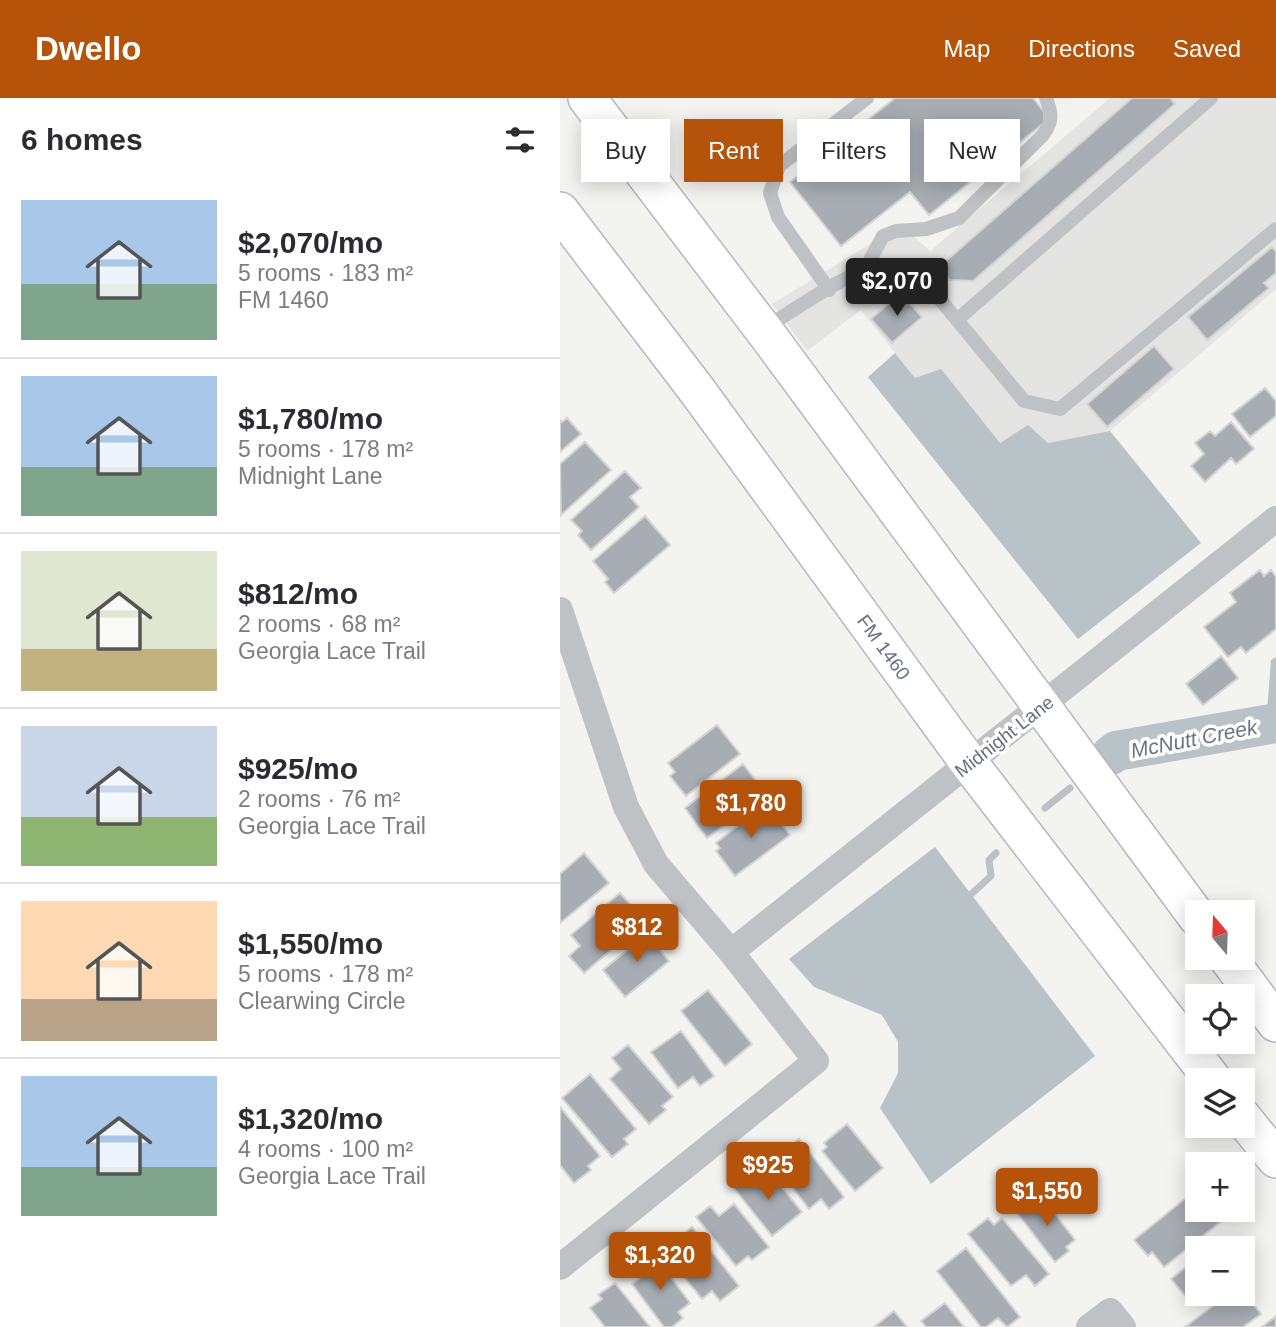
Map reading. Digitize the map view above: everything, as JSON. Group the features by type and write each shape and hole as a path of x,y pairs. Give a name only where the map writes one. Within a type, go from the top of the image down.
{"main road":[{"path":"587,98 763,329 1185,901"},
{"name":"FM 1460","path":"560,211 696,389 969,763 1204,1068"},
{"path":"1237,970 1276,1023"},
{"path":"1255,1133 1276,1159"}],"street":[{"name":"Midnight Lane","path":"731,952 1276,519"},
{"path":"560,610 626,807 656,864 731,952 816,1060 560,1267"},
{"path":"1089,1327 1110,1311 1123,1327"}],"lane":[{"path":"829,290 778,217 770,193 779,166 867,98"},
{"path":"873,268 871,258 883,236 896,231 926,229 959,218 1043,135 1051,123 1051,111 1046,98"},
{"path":"957,320 1211,98"},
{"path":"763,329 873,268 886,265 906,267 918,272 1024,401 1060,410 1276,229"}],"shaded area":[{"path":"1110,98 1276,98 1276,289 1110,431 1048,443 1000,444 941,370 915,378 861,310 807,351 772,304 901,225 930,251 1011,182 1020,182 1020,174"}],"water":[{"path":"895,353 915,378 941,369 1000,443 1028,425 1048,443 1110,431 1201,543 1078,639 868,377"},
{"path":"1276,657 1276,730 1192,749 1178,733 1267,711 1271,660"},
{"path":"935,847 1095,1056 931,1184 880,1108 898,1073 898,1042 882,1015 814,987 789,959"}],"building":[{"path":"895,98 1033,98 1044,112 1044,123 1020,142 1020,119 924,119 924,182 970,182 929,215 910,192 841,246 790,182 797,176 797,182 910,182 910,119 869,119"},
{"path":"1132,98 1170,98 1175,104 973,281 950,280 939,267"},
{"path":"1272,247 1276,252 1276,273 1264,283 1269,288 1207,340 1188,317"},
{"path":"901,293 922,317 892,343 871,319"},
{"path":"1154,346 1174,369 1107,427 1087,404"},
{"path":"1265,388 1276,401 1276,416 1250,437 1232,414"},
{"path":"567,418 581,434 560,452 560,420 562,422"},
{"path":"1231,422 1254,449 1236,464 1231,458 1205,482 1191,466 1204,454 1195,443 1210,431 1215,436"},
{"path":"585,442 611,470 561,515 560,464"},
{"path":"625,471 641,488 630,497 639,507 591,550 578,535 582,531 571,520"},
{"path":"645,516 670,545 614,593 605,582 608,579 593,561"},
{"path":"1260,570 1264,576 1271,570 1276,577 1276,629 1246,653 1241,647 1228,657 1204,627 1236,602 1230,593"},
{"path":"1221,656 1238,678 1203,705 1186,684"},
{"path":"717,725 740,754 686,796 670,776 675,772 668,763"},
{"path":"743,764 766,794 707,838 685,808"},
{"path":"766,804 790,835 735,876 716,851 720,848 716,843"},
{"path":"584,853 609,883 560,923 560,874"},
{"path":"620,893 645,921 584,973 569,956 580,946 571,935"},
{"path":"651,931 662,945 658,948 669,961 625,997 603,970"},
{"path":"708,990 752,1044 725,1066 681,1011"},
{"path":"681,1031 714,1076 700,1086 693,1077 678,1088 651,1052"},
{"path":"628,1045 673,1097 662,1106 666,1110 649,1124 610,1079 621,1069 612,1058"},
{"path":"590,1074 636,1129 624,1139 628,1144 612,1157 562,1098"},
{"path":"560,1107 600,1156 588,1166 591,1170 574,1183 560,1165"},
{"path":"847,1124 883,1168 855,1191 822,1151 827,1147 824,1143"},
{"path":"799,1139 844,1197 829,1209 821,1199 809,1209 769,1157 784,1146 787,1149"},
{"path":"769,1171 802,1212 772,1236 733,1187 746,1176 753,1184"},
{"path":"1041,1196 1075,1240 1066,1247 1069,1251 1055,1262 1018,1214"},
{"path":"1185,1199 1185,1222 1220,1222 1203,1236 1185,1236 1185,1250 1164,1267 1152,1252 1148,1256 1134,1240"},
{"path":"734,1204 769,1247 752,1260 748,1256 736,1266 696,1217 710,1206 719,1216"},
{"path":"988,1218 994,1225 1002,1218 1049,1274 1035,1286 1026,1275 1011,1286 968,1234"},
{"path":"692,1227 739,1286 720,1301 712,1291 702,1299 660,1248 677,1234 680,1237"},
{"path":"966,1248 1020,1317 1007,1327 998,1318 986,1327 981,1327 937,1271"},
{"path":"652,1252 690,1303 678,1312 683,1318 672,1327 664,1327 632,1284 645,1274 637,1264"},
{"path":"1185,1268 1185,1296 1171,1279"},
{"path":"615,1283 650,1327 605,1327 590,1308 602,1299 598,1295"},
{"path":"945,1303 964,1327 926,1327 921,1321"},
{"path":"1213,1306 1255,1306 1261,1314 1243,1327 1185,1327"},
{"path":"894,1311 907,1327 874,1327"},
{"path":"1276,1316 1276,1327 1262,1327"}],"waterway":[{"name":"McNutt Creek","path":"1111,755 1116,751 1276,723"},
{"name":"McNutt Creek","path":"1045,808 1070,788"},
{"name":"McNutt Creek","path":"966,899 991,876 989,860 996,853"}]}
